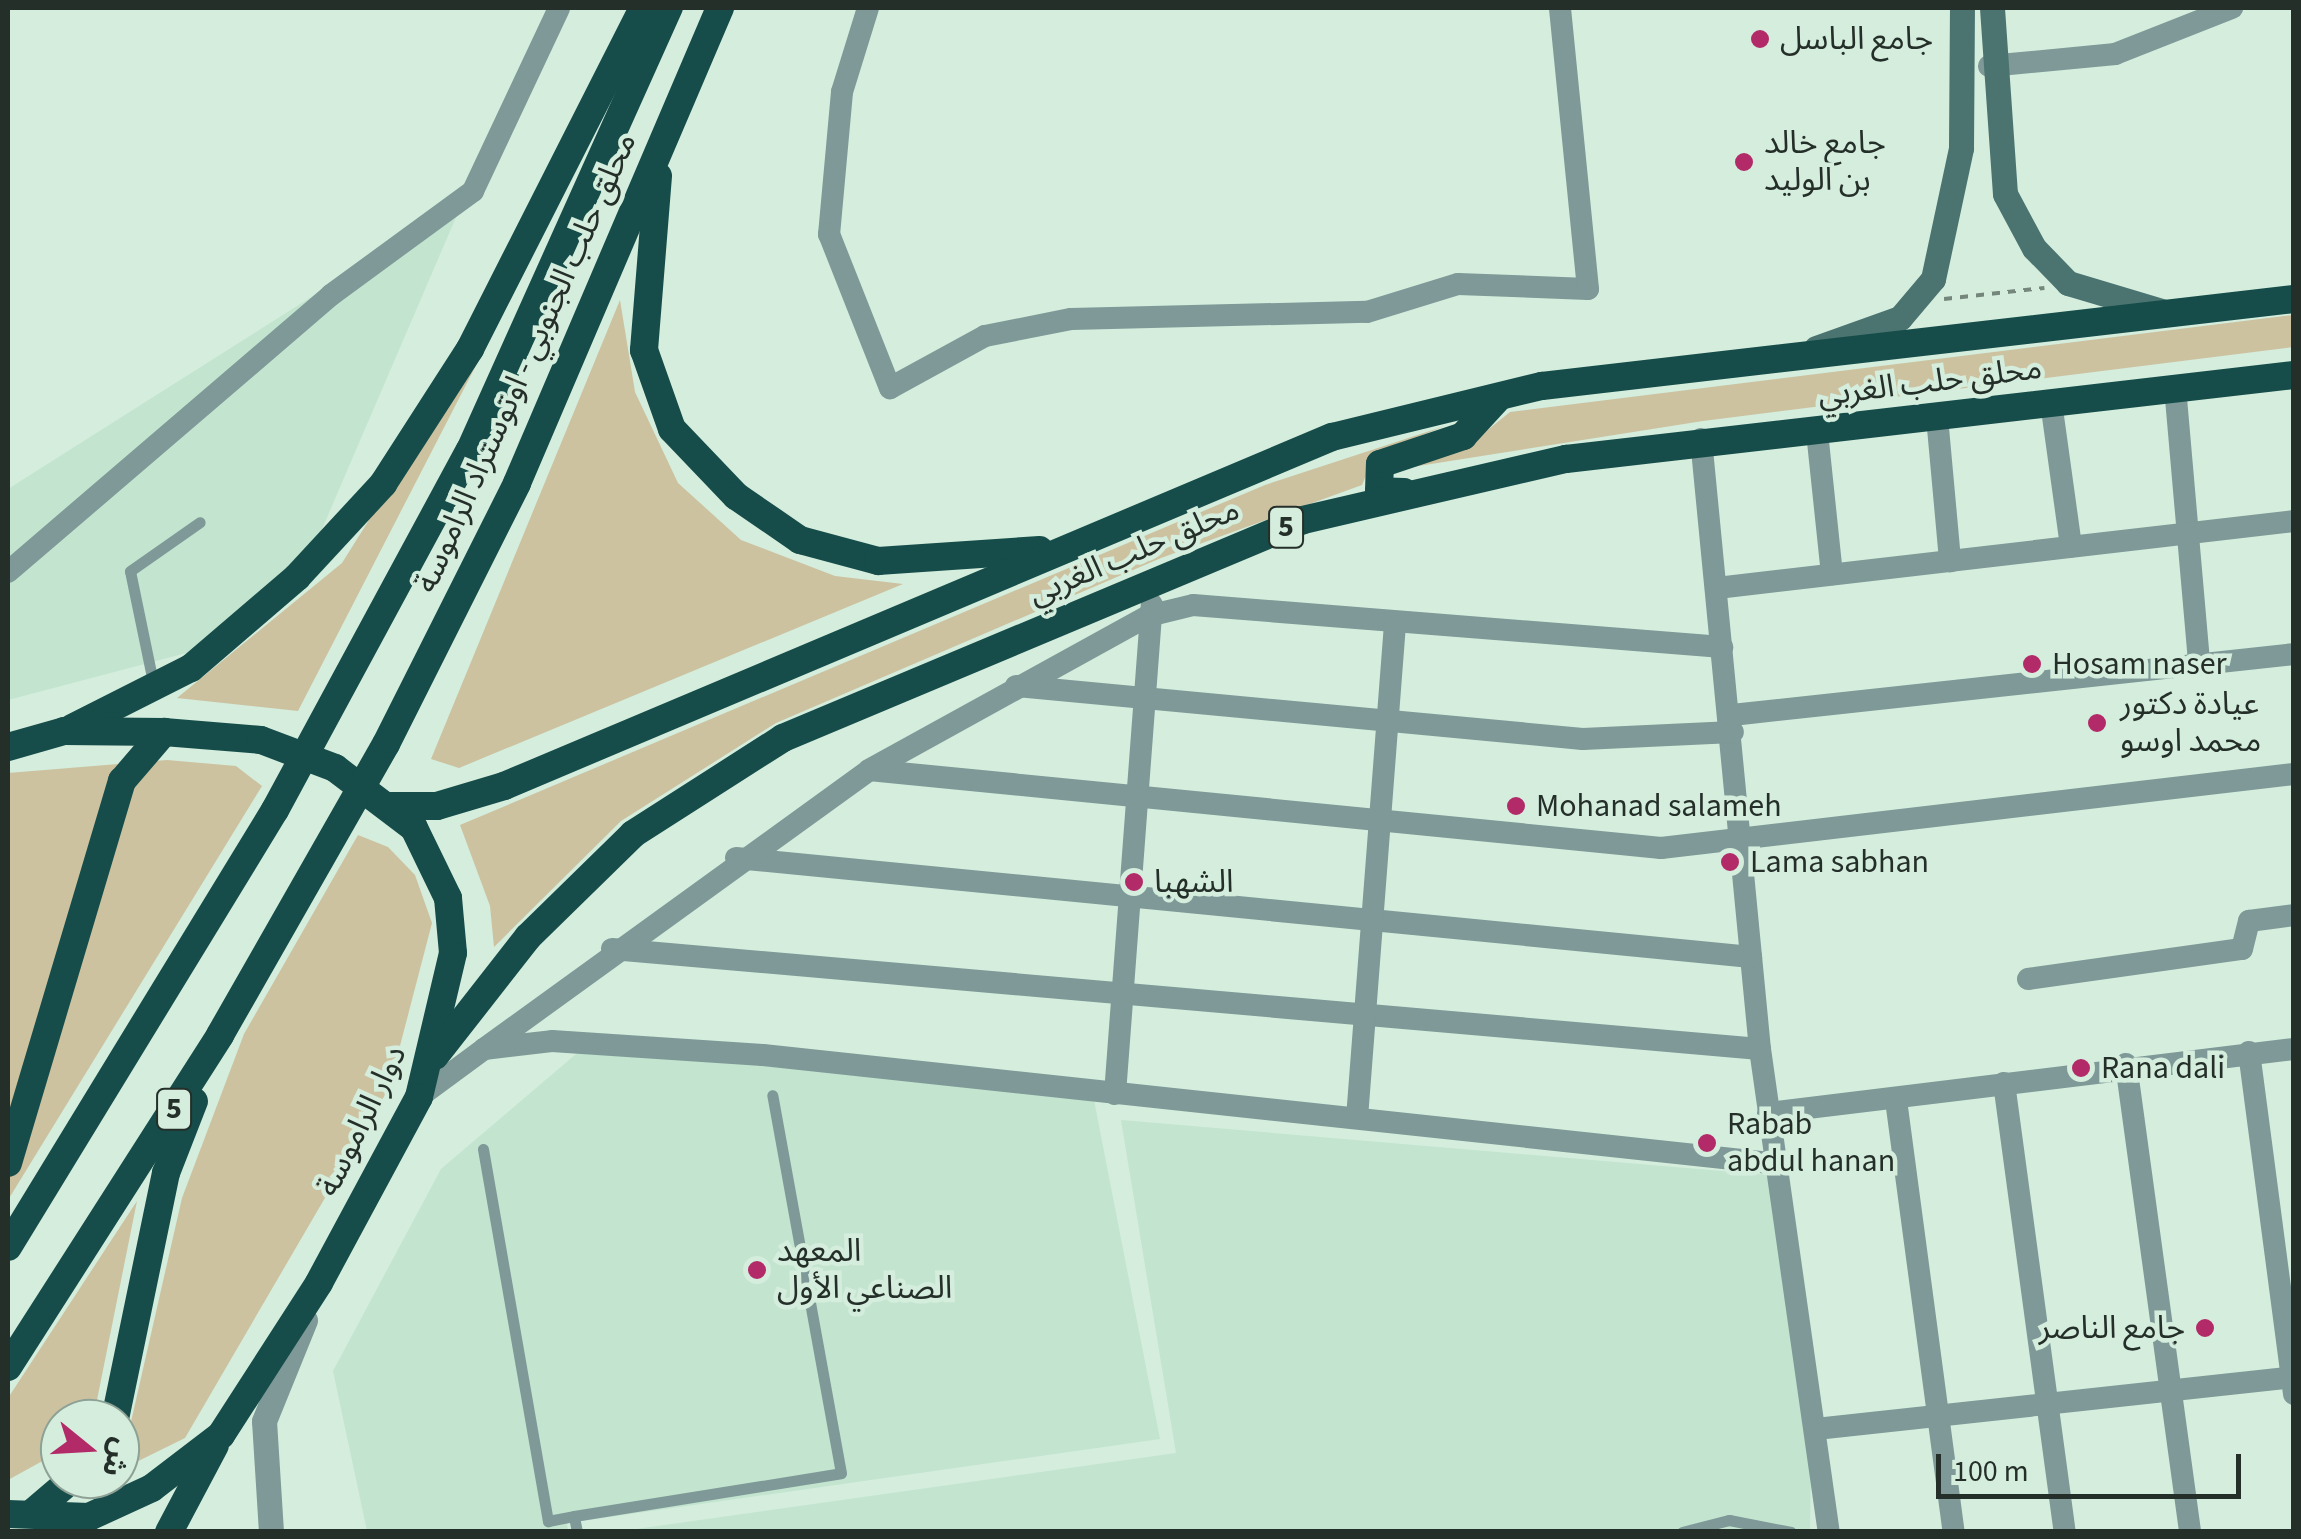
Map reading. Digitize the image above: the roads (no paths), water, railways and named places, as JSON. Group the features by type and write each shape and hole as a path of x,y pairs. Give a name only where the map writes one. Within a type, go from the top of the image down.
{"highway":[{"path":"64,731 191,668 297,577 382,484 470,350 643,8"},
{"name":"محلق حلب الجنوبي - اوتوستراد الراموسة","path":"8,1246 275,810 470,450 668,8"},
{"name":"محلق حلب الجنوبي - اوتوستراد الراموسة","path":"220,1035 386,744 518,483 720,8"},
{"path":"660,151 644,350 672,429 736,496 800,540 878,561 1061,548"},
{"name":"محلق حلب الغربي","path":"390,806 437,806 504,786 1332,437 1498,397 1794,356 2294,299"},
{"name":"محلق حلب الغربي","path":"435,1056 528,937 633,834 783,738 1304,520 1406,492 1701,439 1817,432 2288,374"},
{"path":"1406,492 1379,491 1380,464 1463,436 1498,397"},
{"name":"دوار الراموسة","path":"8,746 64,731 164,732 260,740 336,768 414,828 448,898 453,954 435,1056 418,1098 320,1282 220,1435 152,1488 81,1524 19,1514"},
{"path":"8,1162 122,781 164,732"},
{"path":"118,1399 166,1173 220,1035"},
{"name":"5","path":"8,1368 220,1035"},
{"path":"169,1532 220,1435"},
{"path":"19,1514 42,1499"}],"main road":[{"path":"1794,356 1900,318 1933,279 1951,223 1962,8"},
{"path":"1992,8 1990,66 2004,194 2034,248 2074,285 2170,314"}],"street":[{"path":"8,572 330,294 473,190 559,8"},
{"path":"868,8 842,92 829,234 890,388 985,336 1071,319 1367,312 1458,284 1588,289 1560,8"},
{"path":"1990,66 2115,54 2232,8"},
{"path":"2175,387 2199,664"},
{"path":"2051,402 2070,546"},
{"path":"1938,417 1950,560"},
{"path":"1817,432 1832,574"},
{"path":"1701,439 1744,843 1760,1050 1829,1532"},
{"path":"1718,588 2294,520"},
{"path":"1115,1094 1148,616 1159,578"},
{"path":"418,1098 736,858 869,770 1148,616 1194,605 1395,626 1722,647"},
{"path":"1357,1118 1395,626"},
{"path":"1016,686 1583,739 2294,654"},
{"path":"869,770 1661,848 1744,843 2294,774"},
{"path":"736,858 1127,892 1752,956"},
{"path":"2028,979 2242,949 2249,921 2294,914"},
{"path":"612,949 1760,1050"},
{"path":"484,1049 552,1041 763,1054 1778,1164"},
{"path":"1768,1113 1896,1100 2126,1064 2294,1049"},
{"path":"1816,1429 2172,1390 2293,1383 2249,1052"},
{"path":"2126,1064 2190,1532"},
{"path":"2004,1083 2052,1403 2065,1532"},
{"path":"1896,1100 1942,1416 1954,1532"},
{"path":"271,1532 264,1421 320,1282"}],"lane":[{"path":"154,686 130,572 200,522"},
{"path":"484,1149 548,1521 841,1473 772,1094"},
{"path":"574,1516 577,1532"},
{"path":"1682,1532 1728,1520 1792,1532"}],"place":[{"name":"جامع الباسل","path":"1760,39"},
{"name":"جامع خالد بن الوليد","path":"1744,162"},
{"name":"Hosam naser","path":"2032,664"},
{"name":"عيادة دكتور محمد اوسو","path":"2097,723"},
{"name":"Mohanad salameh","path":"1516,806"},
{"name":"Lama sabhan","path":"1730,862"},
{"name":"الشهبا","path":"1134,882"},
{"name":"Rana dali","path":"2081,1068"},
{"name":"Rabab abdul hanan","path":"1707,1143"},
{"name":"المعهد الصناعي الأول","path":"757,1270"},
{"name":"جامع الناصر","path":"2205,1328"}]}
